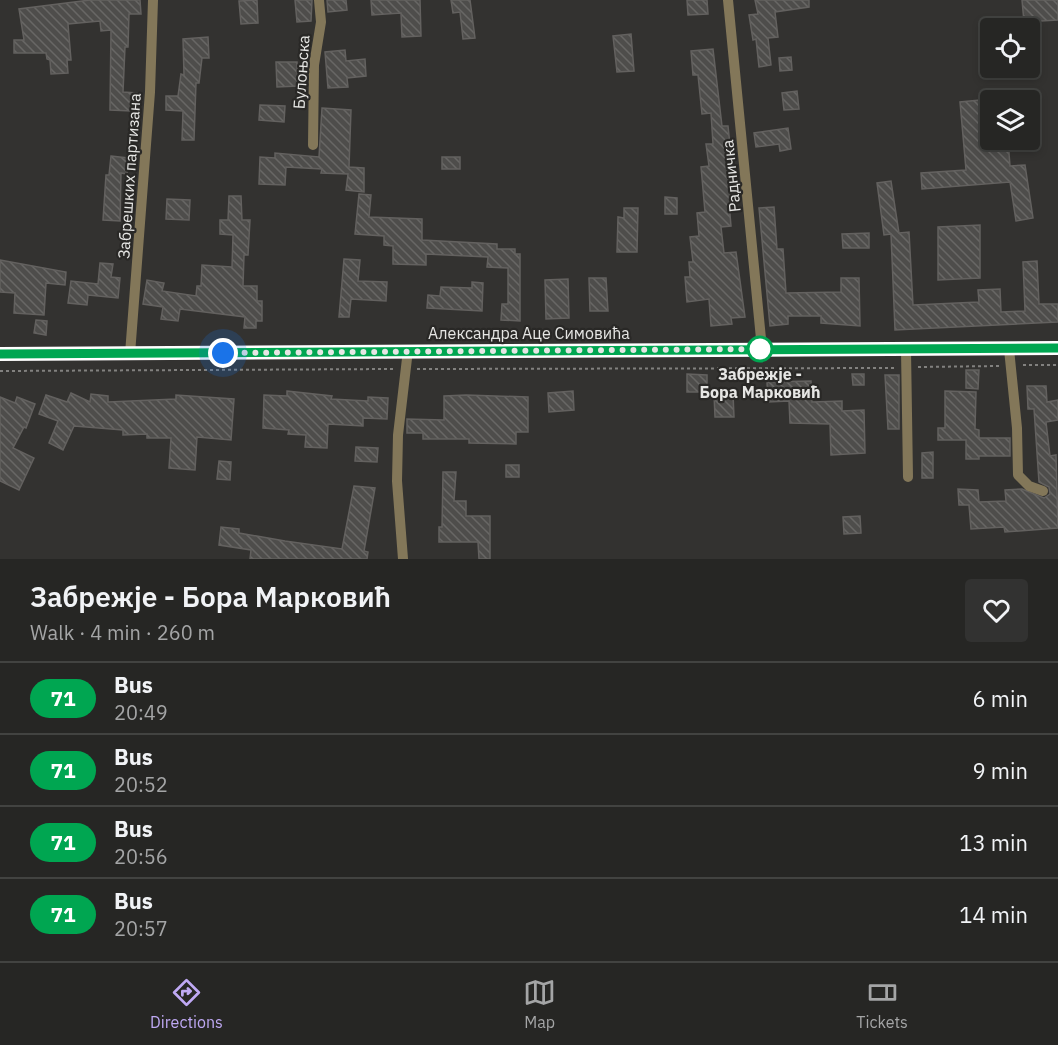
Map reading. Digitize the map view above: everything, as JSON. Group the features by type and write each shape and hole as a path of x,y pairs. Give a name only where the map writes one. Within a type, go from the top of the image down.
{"street":[{"name":"Забрешких партизана","path":"130,354 150,92 153,0"},
{"name":"Булоњска","path":"313,146 314,65 321,22 319,0"},
{"name":"Радничка","path":"728,0 762,349"},
{"name":"Александра Аце Симовића","path":"0,354 1058,348"},
{"path":"1009,349 1017,428 1018,475 1029,486 1043,491"},
{"path":"403,559 397,469 398,435 408,350"},
{"path":"906,350 908,477"}],"path":[{"path":"0,371 906,368 1058,365"}],"building":[{"path":"90,0 140,0 141,14 129,14 128,47 125,47 123,92 137,93 136,107 131,107 131,111 110,110 111,30 101,31 100,21 68,24 71,60 67,60 68,73 51,74 50,60 47,59 46,53 14,53 14,40 24,40 19,9"},
{"path":"257,0 258,23 241,24 239,1"},
{"path":"295,0 312,0 311,21 297,22"},
{"path":"327,0 346,0 347,10 328,12"},
{"path":"371,0 420,0 421,36 402,37 401,13 372,15"},
{"path":"451,0 470,0 475,38 463,39 460,12 453,13"},
{"path":"687,0 707,0 708,14 688,15"},
{"path":"755,0 809,0 809,7 775,12 778,37 768,38 771,65 759,67 756,39 753,40 749,15 758,14"},
{"path":"1022,0 1058,0 1058,20 1040,21 1040,18 1024,18"},
{"path":"631,34 634,71 617,72 613,36"},
{"path":"208,37 209,58 202,58 199,83 196,83 194,140 182,140 183,111 166,110 166,96 178,96 181,74 184,75 183,39"},
{"path":"713,49 722,126 728,126 736,202 729,203 731,226 721,227 724,253 736,252 745,317 731,318 732,324 711,326 709,299 687,302 685,277 690,277 689,262 693,262 690,237 699,236 697,213 705,212 701,167 709,166 706,144 713,144 711,113 702,114 698,75 693,75 691,51"},
{"path":"345,50 346,61 365,59 366,76 347,78 348,87 328,88 325,52"},
{"path":"791,57 792,70 780,71 779,58"},
{"path":"276,62 297,62 298,86 277,87"},
{"path":"797,91 799,109 784,110 782,93"},
{"path":"980,100 980,150 1009,150 1010,166 1025,165 1033,218 1016,221 1010,182 922,189 921,173 966,170 960,102"},
{"path":"260,105 285,106 284,122 259,120"},
{"path":"322,108 351,110 349,167 364,168 364,192 346,190 348,174 321,173 322,169 286,167 285,185 259,184 260,157 275,158 275,153 319,157"},
{"path":"788,128 791,149 780,151 779,144 756,147 754,133"},
{"path":"111,156 128,158 127,174 121,173 120,221 103,220 106,175 109,175"},
{"path":"442,157 460,157 460,169 442,169"},
{"path":"891,181 899,233 909,232 913,305 979,302 978,290 1000,289 1001,312 1025,311 1023,262 1037,261 1039,304 1058,304 1058,322 895,330 891,234 884,235 877,183"},
{"path":"359,194 371,195 369,217 422,219 422,240 497,244 497,249 515,249 515,254 520,254 520,321 501,320 502,304 508,304 508,268 487,267 488,257 426,254 426,265 393,264 393,246 384,245 384,236 355,234"},
{"path":"229,196 241,196 242,220 250,220 248,255 244,255 243,286 257,286 257,301 262,301 262,321 256,321 256,328 244,328 245,317 180,309 178,321 161,319 163,307 143,304 147,280 164,283 162,291 196,296 197,286 201,286 202,265 232,267 233,235 220,234 220,220 228,220"},
{"path":"665,197 677,198 677,214 665,214"},
{"path":"167,199 190,200 189,220 166,219"},
{"path":"774,207 777,249 783,249 786,293 841,292 841,278 859,278 860,326 821,323 821,316 788,316 788,324 770,326 759,208"},
{"path":"624,208 638,208 637,252 617,252 618,217 624,218"},
{"path":"980,225 980,278 938,280 938,227"},
{"path":"869,233 869,248 843,248 842,234"},
{"path":"344,259 360,260 358,281 387,282 386,301 351,299 349,317 339,317"},
{"path":"0,260 66,272 65,285 46,283 44,315 14,313 15,293 0,292"},
{"path":"100,263 113,264 111,277 120,278 118,298 88,295 87,305 68,303 71,281 98,284"},
{"path":"589,278 606,278 608,311 590,311"},
{"path":"568,279 569,318 546,319 545,280"},
{"path":"472,282 483,283 482,311 427,308 428,295 440,296 441,287 472,288"},
{"path":"36,320 47,321 46,335 34,333"},
{"path":"966,370 979,370 978,389 966,388"},
{"path":"687,374 707,375 707,392 687,392"},
{"path":"852,374 864,374 864,385 853,385"},
{"path":"885,375 899,375 899,429 888,429"},
{"path":"811,381 812,402 842,401 842,411 864,410 865,453 831,455 830,424 790,423 789,401 768,402 767,382"},
{"path":"1027,386 1046,386 1047,402 1058,400 1058,420 1046,422 1050,456 1056,455 1058,528 1005,532 1004,527 971,529 969,505 959,505 958,489 978,490 979,502 1006,501 1005,490 1022,489 1044,498 1050,494 1049,487 1039,482 1034,409 1028,409"},
{"path":"287,391 332,396 331,399 368,401 368,397 388,398 387,419 363,418 363,426 328,424 327,448 305,447 306,435 288,434 289,430 263,428 264,395 287,396"},
{"path":"573,391 574,410 549,412 548,393"},
{"path":"945,391 976,392 975,429 979,430 979,438 1010,438 1010,456 979,456 979,459 966,459 966,440 938,440 938,428 945,428"},
{"path":"71,393 90,402 91,394 108,396 108,402 176,399 176,395 234,399 231,440 197,437 195,470 169,468 171,438 147,438 147,434 123,435 123,430 74,426 63,450 49,443 58,421 39,414 46,395 67,402"},
{"path":"714,394 733,394 734,417 715,417"},
{"path":"444,396 528,397 528,432 516,432 516,444 469,443 469,439 423,439 423,433 407,433 407,419 444,420"},
{"path":"0,397 15,403 17,397 35,404 26,428 24,427 13,448 34,458 19,490 0,481"},
{"path":"356,447 378,448 377,462 355,461"},
{"path":"933,452 933,478 922,478 922,453"},
{"path":"219,461 231,462 230,480 217,479"},
{"path":"506,465 519,465 519,477 506,477"},
{"path":"443,472 456,472 454,501 466,501 466,516 490,516 490,559 479,559 478,542 439,542 439,527 442,527"},
{"path":"354,486 375,488 364,551 368,552 367,559 250,559 251,550 219,545 221,527 239,529 239,533 342,549"},
{"path":"860,516 861,533 844,534 843,517"}],"bus line":[{"name":"71","path":"0,354 408,350 888,351 1058,348"}],"place":[{"name":"Забрежје - Бора Марковић","path":"760,349"}],"route":[{"path":"223,353 762,349 760,349"}]}
